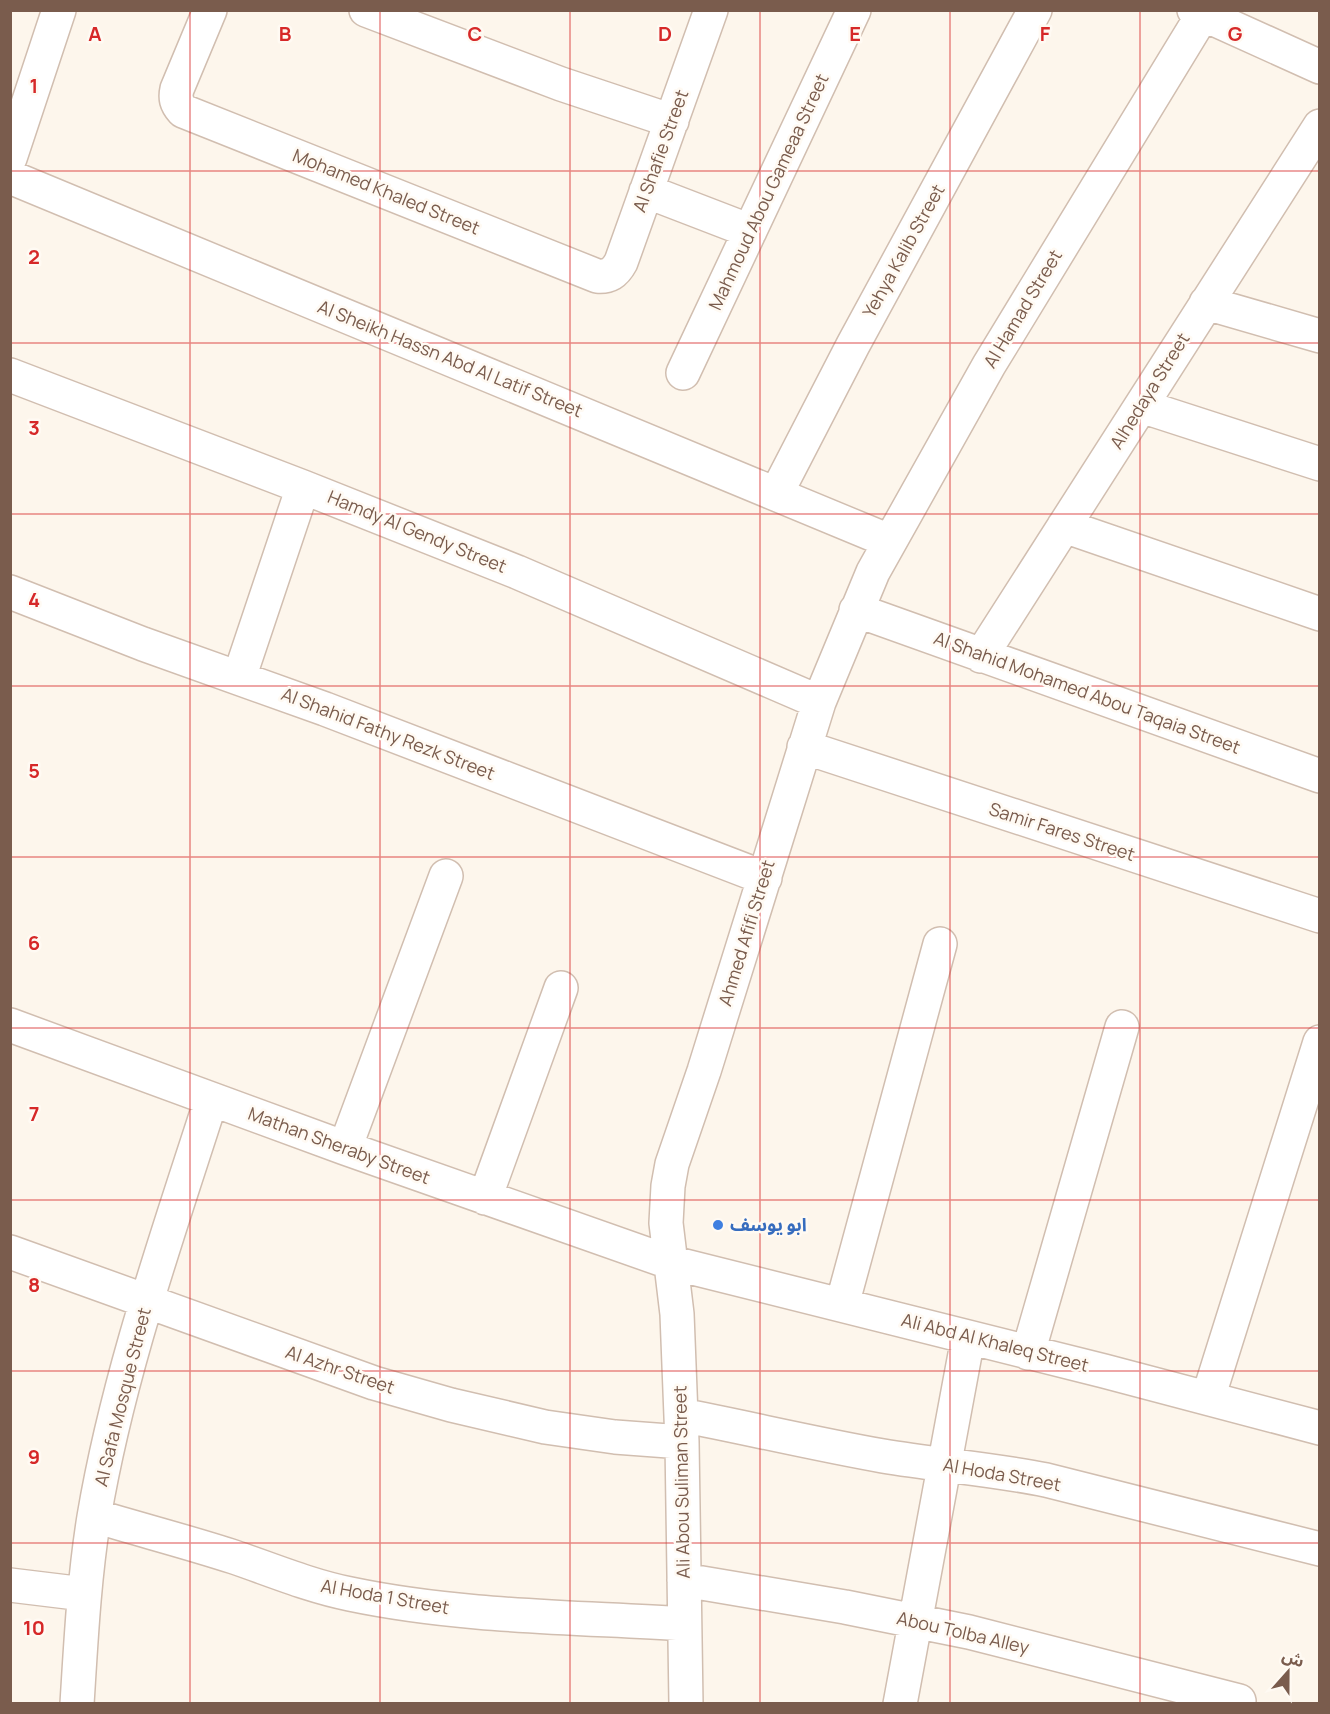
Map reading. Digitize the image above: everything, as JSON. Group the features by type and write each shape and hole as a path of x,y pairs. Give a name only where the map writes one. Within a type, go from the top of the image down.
{"street":[{"path":"10,158 59,10"},
{"name":"Mohamed Khaled Street","path":"210,10 177,89 175,97 177,105 183,111 597,276"},
{"path":"366,10 550,80 672,121"},
{"name":"Al Shafie Street","path":"597,276 605,277 617,269 711,10"},
{"name":"Mahmoud Abou Gameaa Street","path":"683,373 854,10"},
{"name":"Yehya Kalib Street","path":"776,494 853,345 1035,10"},
{"path":"1199,12 1320,68"},
{"name":"Al Hamad Street","path":"856,610 889,541 989,364 1199,12"},
{"name":"Alhedaya Street","path":"981,656 1320,126"},
{"name":"Al Sheikh Hassn Abd Al Latif Street","path":"10,177 889,541"},
{"path":"646,191 750,231"},
{"path":"1206,303 1320,336"},
{"name":"Hamdy Al Gendy Street","path":"10,375 517,572 819,702"},
{"path":"1141,406 1320,464"},
{"path":"239,678 303,487"},
{"path":"1064,526 1320,614"},
{"name":"Al Shahid Fathy Rezk Street","path":"10,592 765,878"},
{"name":"Ahmed Afifi Street","path":"669,1262 666,1207 672,1164 688,1121 765,878 804,747 819,702 856,610"},
{"name":"Al Shahid Mohamed Abou Taqaia Street","path":"856,610 1320,776"},
{"name":"Samir Fares Street","path":"804,747 1320,916"},
{"path":"345,1148 446,876"},
{"path":"842,1305 940,944"},
{"path":"485,1198 561,988"},
{"name":"Mathan Sheraby Street","path":"10,1025 211,1100 669,1262"},
{"path":"1028,1353 1122,1027"},
{"path":"1208,1398 1320,1042"},
{"name":"Al Safa Mosque Street","path":"77,1704 84,1594 94,1516 109,1443 147,1302 211,1100"},
{"name":"Al Azhr Street","path":"10,1252 374,1383 451,1406 545,1427 615,1437 682,1428"},
{"name":"Ali Abd Al Khaleq Street","path":"669,1262 1320,1428"},
{"name":"Ali Abou Suliman Street","path":"669,1262 677,1314 682,1428 686,1704"},
{"path":"900,1704 968,1338"},
{"name":"Al Hoda Street","path":"682,1428 1000,1471 1046,1480 1320,1549"},
{"name":"Al Hoda 1 Street","path":"94,1516 348,1594 408,1605 684,1624"},
{"name":"Abou Tolba Alley","path":"684,1580 845,1607 969,1632 1239,1701"},
{"path":"10,1585 84,1594"}],"place":[{"name":"ابو يوسف","path":"718,1225"}]}
